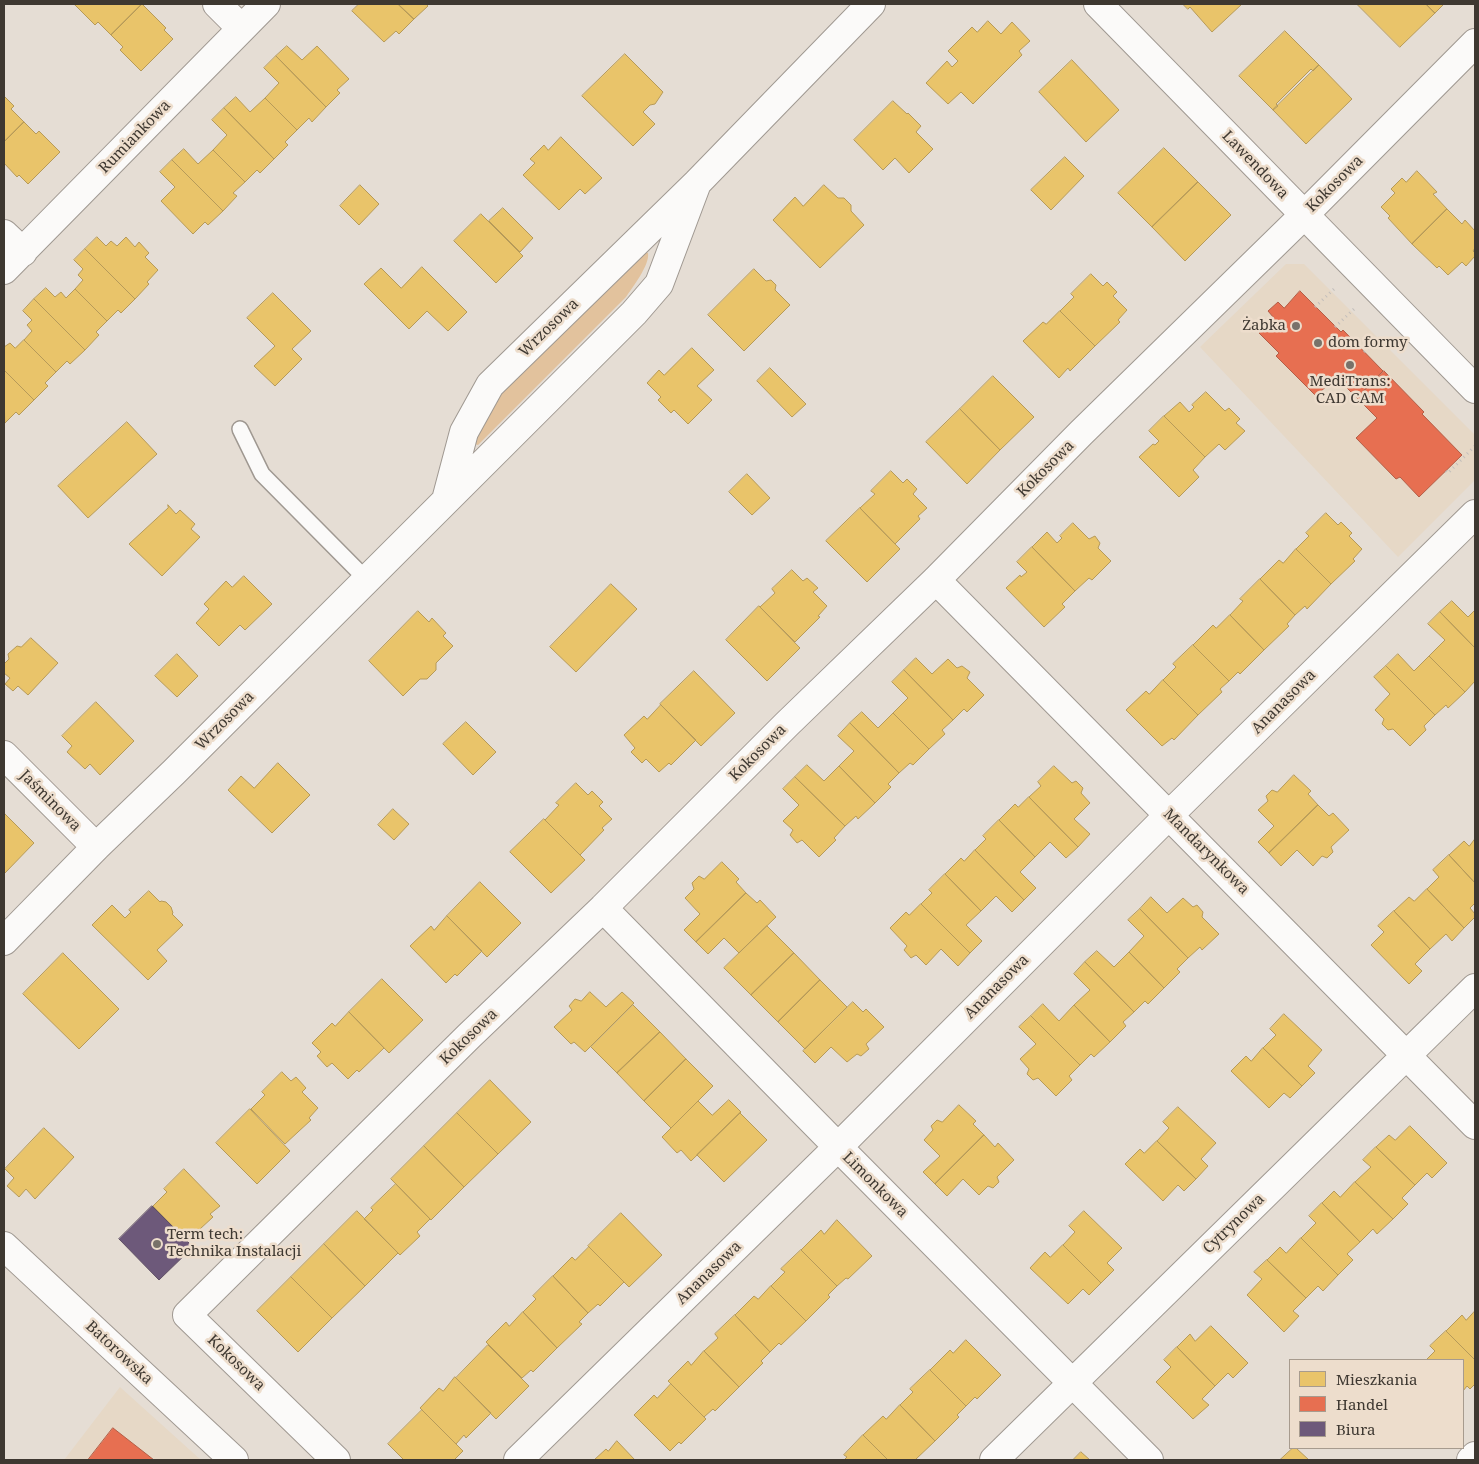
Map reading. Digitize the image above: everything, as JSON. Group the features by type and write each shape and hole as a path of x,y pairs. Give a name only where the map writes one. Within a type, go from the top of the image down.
{"street":[{"path":"217,4 241,28"},
{"name":"Rumiankowa","path":"4,270 13,242 266,4"},
{"name":"Wrzosowa","path":"445,501 464,432 490,385 697,184 871,4"},
{"name":"Lawendowa","path":"1098,4 1475,389"},
{"name":"Kokosowa","path":"336,1460 187,1316 469,1036 603,908 787,724 936,580 1081,433 1304,215 1475,43"},
{"name":"Wrzosowa","path":"4,941 96,847 181,765 634,313 658,284 697,184"},
{"name":"Ananasowa","path":"518,1460 838,1147 1169,815 1475,514"},
{"name":"Mandarynkowa","path":"936,580 1475,1126"},
{"name":"Jaśminowa","path":"4,754 96,847"},
{"name":"Limonkowa","path":"603,908 1150,1460"},
{"name":"Cytrynowa","path":"994,1460 1475,988"},
{"name":"Batorowska","path":"4,1246 234,1460"},
{"path":"1471,1460 1475,1456"}],"lane":[{"path":"240,428 262,474 367,580"}],"path":[{"path":"1315,307 1334,289"},
{"path":"1335,327 1355,309"},
{"path":"1364,352 1381,336"},
{"path":"1446,471 1448,473 1475,446"}],"shaded area":[{"path":"645,252 648,253 646,264 626,297 478,445 474,444 474,439 497,397"},
{"path":"1286,264 1304,264 1475,435 1475,480 1398,557 1200,347"},
{"path":"120,1387 201,1460 64,1460"}],"building: Mieszkania":[{"path":"76,4 142,4 111,35 98,22 95,25"},
{"path":"142,4 166,28 164,30 173,39 141,71 120,50 123,47 111,35"},
{"path":"359,4 398,4 414,19 399,34 396,31 384,42 352,11"},
{"path":"398,4 426,4 428,6 414,19"},
{"path":"1183,4 1242,4 1212,32 1190,7 1188,9"},
{"path":"1357,4 1426,4 1435,13 1400,47"},
{"path":"1426,4 1444,4 1435,13"},
{"path":"988,21 1001,34 1012,22 1030,41 1019,51 1022,55 973,104 961,92 948,104 926,83 947,61 952,67 958,61 948,51 972,27 977,32"},
{"path":"1285,31 1319,65 1313,71 1311,69 1276,104 1278,106 1273,110 1239,76"},
{"path":"287,46 302,60 317,46 349,79 337,90 340,93 326,107 276,56"},
{"path":"625,54 663,92 655,104 650,105 643,112 655,124 633,146 582,96"},
{"path":"276,56 326,107 312,122 309,118 297,130 265,98 279,83 264,68"},
{"path":"1072,60 1119,110 1086,142 1039,92"},
{"path":"1319,65 1352,99 1306,144 1273,110"},
{"path":"4,96 14,106 11,109 24,122 4,142"},
{"path":"236,97 250,112 265,98 297,130 285,142 288,145 274,159 224,108"},
{"path":"893,101 921,126 916,132 933,149 909,173 895,158 883,170 854,140"},
{"path":"224,108 274,159 260,173 257,170 245,182 213,150 227,135 212,120"},
{"path":"24,122 36,134 39,131 60,152 28,184 19,175 17,177 4,163 4,142"},
{"path":"561,137 602,178 585,194 580,189 559,210 523,175 535,163 530,159 544,145 548,150"},
{"path":"1164,148 1198,182 1152,227 1118,193"},
{"path":"184,149 198,164 213,150 245,182 233,193 237,196 223,211 172,160"},
{"path":"1065,157 1084,176 1051,210 1031,190"},
{"path":"172,160 223,211 208,225 205,222 193,234 161,201 175,187 160,172"},
{"path":"1417,171 1437,192 1433,194 1447,209 1412,244 1388,218 1390,216 1381,207 1395,193 1391,189 1402,178 1406,182"},
{"path":"1198,182 1231,215 1185,261 1152,227"},
{"path":"360,185 379,204 359,225 340,206"},
{"path":"824,185 838,198 844,198 851,205 851,211 864,225 820,268 773,220 795,197 803,206"},
{"path":"503,208 533,238 520,252 489,221"},
{"path":"1447,209 1462,224 1465,220 1475,231 1475,248 1473,251 1475,256 1466,266 1462,262 1448,275 1439,266 1437,268 1412,244"},
{"path":"481,214 523,256 496,283 454,241"},
{"path":"97,237 106,246 111,241 117,246 126,237 135,247 139,242 149,253 145,257 158,270 147,282 149,284 135,299 85,249"},
{"path":"85,249 135,299 121,313 118,310 107,321 75,289 83,280 78,275 83,269 74,260"},
{"path":"422,267 467,312 448,331 427,311 409,329 364,284 381,268 401,288"},
{"path":"754,269 766,281 771,280 776,285 775,290 790,305 744,351 708,315"},
{"path":"1091,274 1103,286 1107,282 1117,292 1113,296 1127,310 1118,320 1120,322 1095,346 1060,311 1074,297 1071,294"},
{"path":"46,288 55,297 61,292 66,298 75,289 107,321 96,332 99,335 85,350 34,299"},
{"path":"273,293 311,331 292,349 302,359 275,386 254,366 275,346 247,318"},
{"path":"34,299 85,350 70,364 67,361 56,372 24,340 32,331 27,325 32,320 23,311"},
{"path":"1060,311 1095,346 1070,371 1068,368 1059,378 1023,341 1043,322 1046,324"},
{"path":"24,340 56,372 45,383 48,386 34,400 4,370 4,347 10,343 15,348"},
{"path":"692,348 714,370 697,386 712,400 688,424 674,410 671,413 658,400 661,397 647,383 659,370 664,375"},
{"path":"770,368 806,404 792,417 757,381"},
{"path":"4,370 34,400 19,415 16,412 5,423"},
{"path":"993,376 1034,417 1000,450 960,409"},
{"path":"1206,392 1225,411 1229,408 1240,419 1236,423 1245,431 1225,450 1219,444 1205,457 1164,416 1180,402 1189,412 1194,407 1192,405"},
{"path":"960,409 1000,450 967,484 926,442"},
{"path":"1164,416 1205,457 1193,470 1199,477 1179,497 1139,457 1159,441 1149,431"},
{"path":"127,422 157,454 88,518 58,486"},
{"path":"891,471 903,483 907,479 917,489 913,494 927,508 918,516 920,519 895,544 860,508 875,494 871,491"},
{"path":"747,474 770,498 752,515 729,492"},
{"path":"168,505 176,514 180,510 195,524 191,529 200,537 162,576 129,544 168,508"},
{"path":"860,508 900,549 867,582 826,541"},
{"path":"1326,513 1338,525 1341,522 1352,533 1349,536 1362,549 1353,559 1355,561 1331,584 1296,549 1309,536 1306,533"},
{"path":"1073,523 1089,539 1095,536 1100,543 1098,548 1111,561 1092,580 1089,578 1075,591 1032,547 1047,532 1057,543 1062,538 1060,536"},
{"path":"1032,547 1075,591 1062,604 1065,607 1044,627 1006,588 1020,575 1021,577 1027,572 1017,562"},
{"path":"1296,549 1331,584 1307,609 1305,606 1295,615 1260,579 1279,560 1283,563"},
{"path":"792,570 803,581 807,578 818,588 813,592 827,606 818,616 820,617 795,642 760,607 775,593 772,589"},
{"path":"244,576 272,604 245,630 240,625 219,646 196,623 209,609 204,604 226,581 232,587"},
{"path":"1260,579 1295,615 1287,624 1289,626 1264,650 1230,615 1243,601 1240,599"},
{"path":"611,584 637,609 576,672 550,647"},
{"path":"1452,601 1468,617 1475,610 1475,648 1440,612"},
{"path":"759,606 800,648 767,681 726,640"},
{"path":"418,611 429,622 432,618 446,633 443,636 453,646 436,663 436,670 427,679 420,679 403,696 369,661"},
{"path":"1440,612 1475,648 1475,681 1465,692 1429,656 1445,640 1428,624"},
{"path":"1230,615 1264,650 1240,674 1238,672 1229,681 1193,645 1213,625 1216,628"},
{"path":"31,638 58,663 28,695 18,686 13,691 5,684 10,678 4,673 4,664 9,659 8,654 17,646 21,647"},
{"path":"1193,645 1229,681 1220,689 1222,692 1198,715 1163,680 1176,667 1173,664"},
{"path":"177,654 198,676 177,697 155,676"},
{"path":"1398,654 1414,671 1429,656 1465,692 1448,708 1446,705 1435,715 1386,666"},
{"path":"916,658 932,674 948,659 957,668 962,666 970,672 967,678 984,695 967,712 964,709 953,720 904,670"},
{"path":"1386,666 1435,715 1424,726 1426,730 1410,746 1393,729 1388,730 1382,724 1384,719 1375,710 1390,694 1374,677"},
{"path":"904,670 953,720 942,730 945,734 929,749 893,713 908,698 892,682"},
{"path":"694,671 735,713 701,746 660,704"},
{"path":"1163,680 1198,715 1174,740 1172,738 1162,746 1126,710 1146,691 1149,694"},
{"path":"96,702 134,741 100,775 90,764 85,769 67,752 72,746 62,736"},
{"path":"661,705 696,740 671,765 669,763 659,772 646,759 642,763 631,752 635,748 624,735 644,716 647,719"},
{"path":"862,712 878,728 893,713 929,749 913,765 910,763 899,773 850,723"},
{"path":"466,722 496,752 473,775 443,744"},
{"path":"850,723 899,773 888,784 891,787 875,803 839,766 854,751 838,736"},
{"path":"278,763 310,795 272,833 228,790 241,776 254,788"},
{"path":"807,765 824,781 839,766 875,803 858,819 856,816 845,826 795,777"},
{"path":"1054,766 1072,783 1076,781 1083,788 1081,793 1090,803 1074,819 1090,834 1078,847 1029,797 1041,786 1038,782"},
{"path":"1294,775 1311,791 1308,794 1318,805 1269,853 1258,842 1274,826 1258,810 1268,801 1266,796 1272,790 1277,792"},
{"path":"795,777 845,826 834,838 836,840 819,857 802,840 797,843 790,835 793,830 783,821 799,805 783,789"},
{"path":"576,783 588,795 592,791 603,802 599,806 612,819 580,855 545,820 559,805 556,803"},
{"path":"1029,797 1078,847 1066,858 1050,842 1035,857 999,820 1015,804 1018,807"},
{"path":"1318,805 1329,816 1333,813 1349,830 1331,847 1333,852 1327,858 1322,856 1313,866 1297,850 1281,866 1269,853"},
{"path":"393,809 409,824 394,840 378,825"},
{"path":"5,814 34,843 4,874 4,816"},
{"path":"544,819 585,860 551,893 510,852"},
{"path":"999,820 1035,857 1020,872 1036,888 1024,900 975,850 986,839 983,836"},
{"path":"1475,839 1475,883 1449,855 1464,841 1469,846"},
{"path":"975,850 1024,900 1012,912 996,896 981,911 945,874 961,858 964,861"},
{"path":"1449,855 1475,883 1475,903 1470,908 1475,917 1464,928 1427,889 1439,877 1433,870"},
{"path":"722,862 739,879 736,882 746,893 696,942 684,930 700,914 685,898 694,889 692,883 699,876 704,879"},
{"path":"945,874 981,911 966,925 982,941 970,953 921,904 932,893 929,890"},
{"path":"480,882 521,923 487,957 447,916"},
{"path":"1427,889 1464,928 1452,941 1446,934 1430,949 1394,911 1409,897 1414,901"},
{"path":"149,891 160,902 166,902 171,907 172,914 183,925 157,950 167,961 148,980 92,925 112,905 125,918 131,912 129,910"},
{"path":"746,893 757,903 760,900 776,917 739,953 724,938 708,954 696,942"},
{"path":"1151,897 1167,913 1183,898 1193,907 1197,905 1203,912 1202,917 1219,934 1202,950 1200,947 1188,958 1140,909"},
{"path":"921,904 970,953 958,966 941,949 926,965 916,955 911,958 904,950 907,946 890,928 906,912 909,915"},
{"path":"1140,909 1188,958 1177,969 1180,972 1164,988 1129,952 1144,936 1128,920"},
{"path":"1394,911 1430,949 1415,964 1422,971 1409,984 1371,945 1384,932 1378,926"},
{"path":"447,916 482,951 457,976 455,974 446,983 410,946 431,926 434,930"},
{"path":"767,926 794,953 751,995 724,968"},
{"path":"1097,951 1114,967 1129,952 1164,988 1148,1004 1145,1001 1134,1012 1085,962"},
{"path":"63,953 119,1009 79,1049 23,994"},
{"path":"794,953 820,980 778,1022 751,995"},
{"path":"1085,962 1134,1012 1123,1022 1126,1026 1110,1042 1074,1005 1090,990 1074,974"},
{"path":"382,979 423,1020 389,1053 349,1012"},
{"path":"820,980 847,1007 805,1049 778,1022"},
{"path":"590,992 606,1007 622,992 634,1003 585,1052 574,1042 571,1044 554,1027 572,1010 569,1006 575,999 581,1001"},
{"path":"853,1002 863,1012 866,1009 884,1027 866,1044 869,1049 861,1056 857,1054 847,1062 831,1047 815,1063 803,1051"},
{"path":"1043,1004 1059,1021 1074,1005 1110,1042 1094,1057 1091,1054 1080,1065 1031,1016"},
{"path":"633,1005 660,1032 617,1073 591,1047"},
{"path":"349,1012 384,1048 359,1072 357,1070 348,1079 332,1063 327,1067 317,1056 321,1052 312,1043 332,1023 335,1026"},
{"path":"1284,1014 1322,1050 1308,1066 1315,1073 1302,1086 1263,1048 1276,1035 1270,1029"},
{"path":"1031,1016 1080,1065 1069,1076 1072,1080 1056,1096 1038,1078 1033,1080 1027,1074 1029,1069 1020,1059 1036,1044 1019,1027"},
{"path":"660,1032 686,1059 644,1101 617,1073"},
{"path":"1263,1048 1302,1086 1290,1098 1284,1093 1269,1108 1231,1071 1246,1056 1251,1061"},
{"path":"686,1059 713,1086 671,1128 644,1101"},
{"path":"282,1072 291,1081 296,1077 306,1088 302,1092 318,1108 309,1118 311,1120 285,1144 251,1109 265,1095 262,1092"},
{"path":"490,1080 531,1122 498,1154 457,1113"},
{"path":"729,1100 741,1112 691,1161 681,1150 677,1153 662,1137 698,1101 712,1115"},
{"path":"959,1105 976,1121 973,1124 984,1135 935,1184 923,1172 940,1156 924,1140 933,1130 931,1126 937,1120 942,1122"},
{"path":"1178,1107 1216,1143 1201,1159 1208,1166 1196,1179 1157,1141 1169,1128 1163,1122"},
{"path":"250,1109 290,1151 257,1184 216,1143"},
{"path":"457,1113 498,1154 464,1187 424,1146"},
{"path":"740,1113 767,1140 724,1182 697,1155"},
{"path":"1410,1126 1447,1163 1432,1178 1427,1173 1415,1185 1376,1147 1389,1135 1395,1140"},
{"path":"44,1128 74,1157 35,1199 26,1189 19,1197 7,1186 14,1178 5,1169"},
{"path":"984,1135 995,1147 998,1143 1014,1160 997,1177 999,1182 993,1188 988,1186 979,1195 963,1179 947,1196 935,1184"},
{"path":"1157,1141 1196,1179 1184,1191 1178,1185 1163,1201 1125,1164 1140,1149 1144,1153"},
{"path":"424,1146 464,1187 431,1220 391,1179"},
{"path":"1376,1147 1415,1185 1402,1198 1408,1204 1393,1219 1355,1182 1371,1167 1363,1160"},
{"path":"184,1169 220,1206 210,1214 213,1217 187,1241 153,1206 167,1192 164,1189"},
{"path":"1355,1182 1393,1219 1377,1234 1373,1229 1360,1242 1322,1203 1334,1191 1340,1197"},
{"path":"396,1184 430,1219 417,1232 420,1236 400,1255 364,1219 373,1210 371,1208"},
{"path":"1322,1203 1360,1242 1347,1254 1353,1260 1338,1275 1301,1238 1316,1223 1309,1216"},
{"path":"357,1211 398,1253 365,1286 324,1244"},
{"path":"1084,1211 1122,1248 1107,1263 1114,1270 1101,1283 1063,1245 1075,1232 1069,1226"},
{"path":"621,1213 662,1255 629,1287 588,1246"},
{"path":"837,1220 872,1256 848,1279 846,1278 837,1286 801,1250 821,1230 824,1234"},
{"path":"1301,1238 1338,1275 1323,1291 1318,1286 1306,1298 1267,1260 1280,1247 1286,1253"},
{"path":"324,1244 365,1286 332,1318 291,1277"},
{"path":"1063,1245 1101,1283 1089,1295 1083,1289 1068,1304 1030,1268 1045,1252 1050,1257"},
{"path":"589,1247 624,1282 600,1306 598,1304 588,1313 553,1276 572,1257 575,1260"},
{"path":"801,1250 837,1286 828,1295 830,1297 806,1321 771,1286 785,1272 781,1269"},
{"path":"1267,1260 1306,1298 1293,1311 1299,1316 1284,1332 1247,1295 1262,1279 1254,1272"},
{"path":"553,1276 588,1313 579,1322 582,1324 557,1348 523,1312 536,1299 533,1296"},
{"path":"291,1277 332,1318 298,1352 257,1311"},
{"path":"771,1286 806,1321 781,1345 779,1343 770,1352 735,1315 754,1296 758,1299"},
{"path":"1475,1311 1475,1360 1446,1331 1462,1315 1466,1320"},
{"path":"523,1312 557,1348 533,1372 531,1370 522,1378 486,1342 506,1322 509,1326"},
{"path":"735,1315 770,1352 761,1361 763,1363 739,1387 704,1351 718,1338 715,1334"},
{"path":"1211,1326 1248,1363 1233,1378 1228,1373 1215,1386 1177,1347 1190,1334 1195,1341"},
{"path":"1446,1331 1475,1360 1475,1384 1470,1389 1467,1386 1464,1390 1464,1359 1427,1359 1435,1351 1430,1346"},
{"path":"966,1340 1001,1375 977,1399 975,1397 966,1406 930,1370 950,1350 953,1353"},
{"path":"488,1345 529,1386 496,1419 456,1378"},
{"path":"1177,1347 1215,1386 1202,1399 1209,1405 1193,1419 1156,1382 1171,1367 1164,1360"},
{"path":"704,1351 739,1387 715,1411 713,1409 704,1417 668,1381 688,1361 691,1365"},
{"path":"930,1370 966,1406 957,1415 959,1417 935,1441 900,1405 913,1392 910,1389"},
{"path":"455,1377 491,1413 466,1438 464,1435 456,1444 420,1408 439,1388 443,1391"},
{"path":"671,1384 706,1419 681,1444 679,1442 670,1451 634,1415 654,1395 657,1398"},
{"path":"900,1405 935,1441 915,1460 888,1460 863,1435 883,1416 886,1419"},
{"path":"422,1410 463,1451 454,1460 404,1460 388,1444"},
{"path":"863,1435 888,1460 844,1460 847,1457 844,1455"},
{"path":"617,1441 635,1460 594,1460 606,1449 608,1451"},
{"path":"1292,1449 1297,1449 1309,1460 1280,1460"},
{"path":"1081,1452 1090,1460 1073,1460"}],"building: Handel":[{"path":"1300,291 1341,332 1343,330 1383,371 1357,398 1336,377 1316,396 1276,356 1279,353 1259,333 1274,318 1268,311 1278,302 1284,308"},
{"path":"1384,371 1462,455 1419,497 1400,477 1396,479 1356,438 1377,418 1357,398"},
{"path":"113,1428 154,1460 88,1460"}],"building: Biura":[{"name":"Term tech: Technika Instalacji","path":"152,1206 193,1247 159,1280 119,1239"}],"place":[{"name":"Żabka","path":"1296,326"},
{"name":"dom formy","path":"1318,343"},
{"name":"MediTrans: CAD CAM","path":"1350,365"},
{"name":"Term tech: Technika Instalacji","path":"157,1244"}]}
